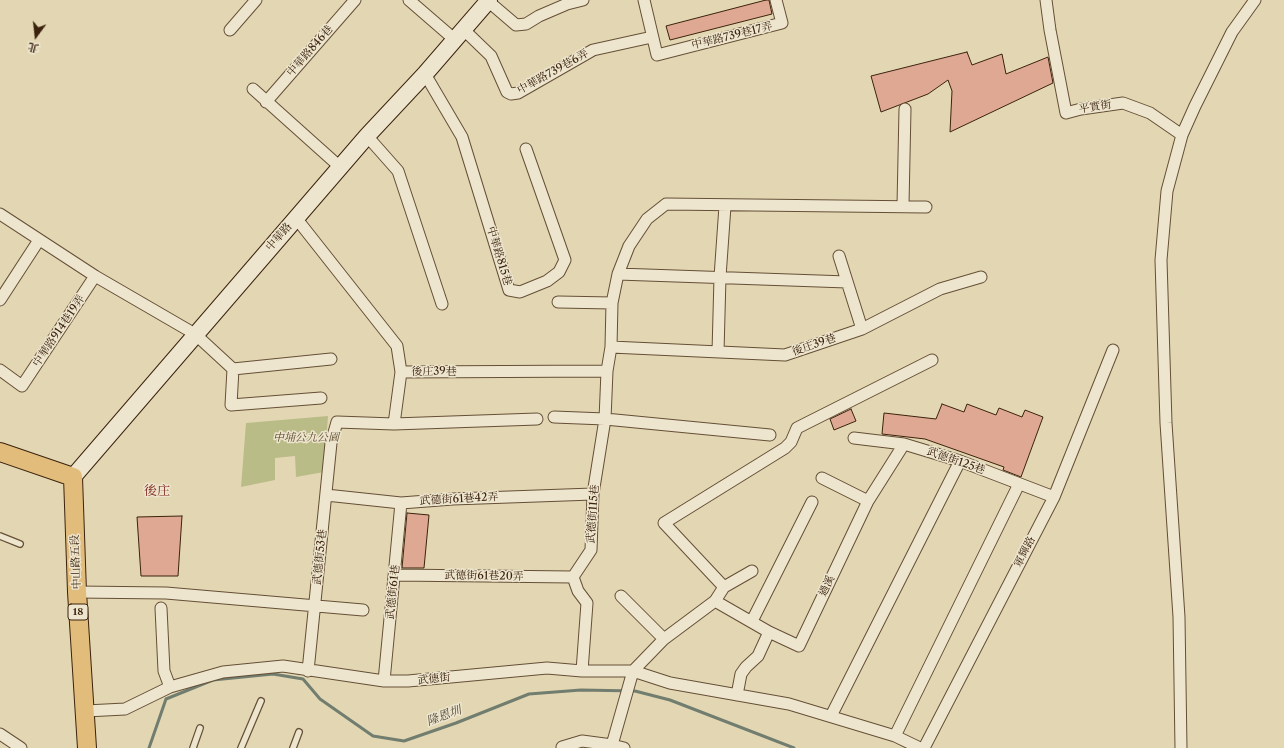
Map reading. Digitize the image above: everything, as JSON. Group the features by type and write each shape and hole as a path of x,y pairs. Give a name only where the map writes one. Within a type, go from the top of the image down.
{"main road":[{"name":"中華路","path":"73,477 367,136 425,74 484,2"},
{"path":"0,452 73,477"},
{"name":"中山路五段","path":"73,477 77,592 86,711 87,748"}],"street":[{"path":"230,30 256,0"},
{"name":"中華路846巷","path":"266,102 355,0"},
{"path":"409,0 459,34"},
{"path":"484,2 516,24 526,24 546,13 583,0"},
{"path":"644,0 652,37"},
{"name":"中華路739巷17弄","path":"652,37 657,55 782,23 776,0"},
{"name":"平實街","path":"1046,0 1050,30 1066,113 1081,109 1123,103 1150,113 1182,135"},
{"path":"1181,748 1179,617 1166,423 1161,260 1167,191 1182,135 1195,106 1232,32 1255,0"},
{"name":"中華路739巷6弄","path":"459,34 492,56 507,92 511,94 518,93 593,50 652,37"},
{"name":"中華路815巷","path":"425,74 462,137 509,290 520,292 547,281 559,272 565,260 526,150"},
{"path":"253,89 340,167"},
{"path":"903,205 905,109"},
{"path":"367,136 398,171 442,304"},
{"path":"607,371 611,347 612,303 618,274 629,246 647,218 666,204 725,206 903,205 926,207"},
{"path":"718,352 720,277 725,206"},
{"path":"0,214 95,276 195,334 233,369 331,359"},
{"name":"後庄39巷","path":"296,218 397,346 401,372 607,371"},
{"path":"0,300 39,240"},
{"path":"839,256 862,329"},
{"path":"618,274 847,282"},
{"name":"中華路914巷19弄","path":"0,370 22,386 95,276"},
{"name":"後庄39巷","path":"611,347 785,355 862,329 940,289 981,276"},
{"path":"558,302 612,303"},
{"name":"軍輝路","path":"924,748 1054,497 1113,350"},
{"path":"724,587 664,523 785,448 791,442 797,428 932,360"},
{"path":"233,369 231,405 321,398"},
{"name":"武德街115巷","path":"573,577 591,550 593,494 605,419 607,371"},
{"path":"401,372 394,424 537,419"},
{"path":"554,417 605,419 770,435"},
{"name":"武德街53巷","path":"308,671 331,443 337,422 394,424"},
{"name":"武德街125巷","path":"854,438 904,444 960,460 1054,497"},
{"name":"過溪","path":"715,601 769,632 799,646 868,500 904,444"},
{"path":"831,716 960,460"},
{"path":"822,478 868,500"},
{"path":"894,736 1019,484"},
{"name":"武德街61巷42弄","path":"326,495 401,503 453,499 593,494"},
{"path":"752,621 812,502"},
{"name":"武德街61巷","path":"384,681 401,503"},
{"path":"612,745 633,671 664,639 715,601 724,587 752,571"},
{"name":"武德街61巷20弄","path":"395,575 573,577"},
{"path":"573,577 578,591 587,603 582,671"},
{"path":"77,592 166,593 363,610"},
{"path":"621,596 664,639"},
{"path":"160,608 164,671 170,687"},
{"path":"737,695 741,674 758,656 769,632"},
{"name":"武德街","path":"86,711 125,709 170,687 231,672 283,666 308,671 384,681 408,682 547,668 582,671 633,671 670,683 789,704 894,736 920,748"},
{"path":"0,734 21,748"},
{"path":"562,747 582,741 624,748"}],"lane":[{"path":"0,536 20,544"},
{"path":"241,748 261,701"},
{"path":"193,748 200,728"},
{"path":"293,748 299,732"}],"green space":[{"name":"中埔公九公園","path":"328,416 324,472 296,477 295,456 275,458 275,480 241,487 246,423"}],"building":[{"path":"769,0 772,14 670,40 666,26"},
{"path":"967,52 972,65 1002,54 1006,74 1048,57 1053,83 950,132 952,91 948,80 928,94 881,112 871,76"},
{"path":"942,404 964,412 967,404 996,415 999,408 1022,417 1025,410 1043,417 1021,477 1003,470 1004,467 925,439 882,434 884,413 936,419"},
{"path":"851,409 856,421 834,430 830,419"},
{"path":"407,513 429,515 424,568 402,568"},
{"path":"182,516 178,576 141,576 137,517"}],"waterway":[{"name":"隆恩圳","path":"149,748 166,699 213,680 273,674 303,679 320,699 373,736 404,741 456,723 529,694 581,690 635,691 670,700 794,748"}],"district":[{"name":"後庄","path":"157,491"}]}
